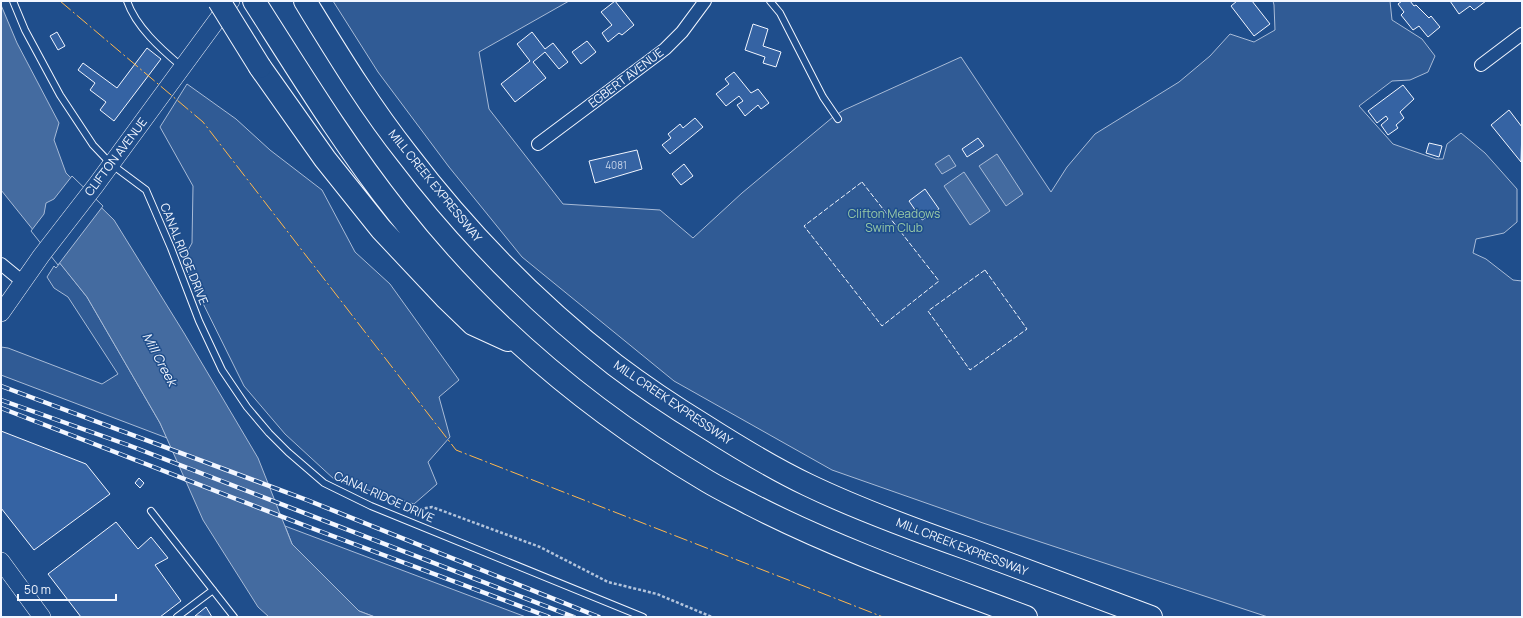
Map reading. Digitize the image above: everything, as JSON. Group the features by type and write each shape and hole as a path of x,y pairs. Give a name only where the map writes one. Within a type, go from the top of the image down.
{"highway":[{"path":"219,1 260,67 326,159 382,229 445,298 474,324 527,349"},
{"path":"254,1 344,142 397,213 473,298 527,349 584,398 646,443 709,482 822,539 864,557 1026,617"},
{"name":"MILL CREEK EXPRESSWAY","path":"306,2 367,98 406,153 474,236 548,309 615,365 648,389 737,446 810,486 906,526 1151,617"}],"main road":[{"name":"CLIFTON AVENUE","path":"1,313 41,256 96,185 231,1"},
{"path":"1,561 42,617"}],"street":[{"name":"EGBERT AVENUE","path":"538,144 665,49 698,13 705,1"},
{"path":"1481,65 1522,34"},
{"path":"1,264 23,282"}],"lane":[{"name":"CANAL RIDGE DRIVE","path":"13,1 25,30 60,95 93,145 111,164 146,190 172,248 199,321 222,370 247,407 269,434 324,483 340,492 643,617"},
{"path":"127,1 130,9 154,42 182,68"},
{"path":"770,1 780,13 823,97 838,119"},
{"path":"151,511 234,617"},
{"path":"177,617 213,590"}],"path":[{"path":"396,516 415,510 432,507 540,547 608,582 657,594 712,617"}],"green space":[{"name":"Clifton Meadows Swim Club","path":"333,1 569,1 479,52 489,109 563,204 660,210 693,238 742,193 833,117 844,110 961,57 1051,192 1067,167 1095,134 1179,82 1210,56 1230,34 1254,42 1275,30 1273,1 1390,1 1392,20 1422,39 1435,56 1428,72 1410,80 1392,81 1359,106 1393,144 1436,159 1443,159 1447,144 1461,133 1485,153 1517,189 1517,222 1504,233 1476,239 1473,253 1486,259 1513,280 1522,281 1522,617 1268,617 983,523 832,470 674,381 522,257 449,167 378,72"},
{"path":"187,84 236,119 270,150 322,190 355,252 390,284 459,380 439,397 450,437 428,462 437,484 414,504 335,480 285,434 244,386 182,261 192,243 193,186 160,127"},
{"path":"60,263 87,297 160,423 167,438 1,375 1,347 8,348 102,384 118,374 68,297 54,288 47,277 54,266 56,268"},
{"path":"285,526 526,617 375,617 359,611 292,544"}],"water":[{"name":"Mill Creek","path":"1,5 17,43 59,123 54,140 66,173 114,220 184,333 258,458 292,544 359,611 375,617 269,617 258,607 203,520 160,423 87,297 1,190"},
{"path":"997,154 1023,194 1006,206 979,166"},
{"path":"949,155 956,166 942,174 935,164"},
{"path":"964,172 990,211 970,225 944,186"}],"pier":[{"path":"72,176 103,206 58,265 31,231 44,214 46,203 54,199"}],"building":[{"path":"615,1 634,25 622,35 619,33 608,42 602,33 612,25 601,12"},
{"path":"1237,1 1252,1 1270,24 1254,36 1231,6"},
{"path":"1402,1 1410,1 1414,6 1416,5 1429,18 1431,16 1440,27 1428,37 1419,26 1413,30 1401,15 1404,12 1398,4"},
{"path":"1450,1 1486,1 1474,10 1470,6 1459,14"},
{"path":"753,24 768,29 763,46 781,52 776,67 763,63 765,57 745,50"},
{"path":"57,32 65,46 58,50 50,36"},
{"path":"532,32 545,49 553,43 568,62 559,69 545,52 533,62 546,78 515,102 501,84 530,61 517,44"},
{"path":"587,41 596,52 581,64 572,52"},
{"path":"147,48 161,59 114,121 100,110 106,102 90,90 95,83 78,70 83,63 117,88"},
{"path":"734,72 751,93 758,89 769,103 761,109 758,105 745,116 737,105 743,101 739,96 726,106 716,94 729,84 725,79"},
{"path":"1403,85 1414,99 1400,112 1404,118 1396,125 1398,128 1388,135 1381,125 1388,119 1386,116 1377,123 1368,111"},
{"path":"1509,110 1522,127 1521,162 1491,125"},
{"path":"695,118 703,127 670,154 662,145 671,138 668,134 680,124 683,128"},
{"path":"978,138 984,146 967,157 962,149"},
{"path":"1429,143 1442,146 1439,157 1426,153"},
{"path":"637,150 642,169 595,183 589,161"},
{"path":"684,164 693,176 681,185 672,174"},
{"path":"925,189 939,209 922,220 909,201"},
{"path":"1,431 86,464 110,494 34,550 1,508"},
{"path":"139,478 144,483 140,488 135,483"},
{"path":"116,522 138,549 151,537 168,558 155,565 181,601 160,617 81,617 48,574"},
{"path":"206,607 212,617 195,616"}],"railway":[{"path":"1,386 307,500 599,617"},
{"path":"1,400 128,445 574,617"},
{"path":"1,408 314,529 549,617"}],"fence":[{"path":"862,182 939,281 882,326 804,226 862,182"},
{"path":"985,270 1027,329 970,370 928,311 985,270"}],"power":[{"path":"60,1 203,122 456,450 883,617"}]}
